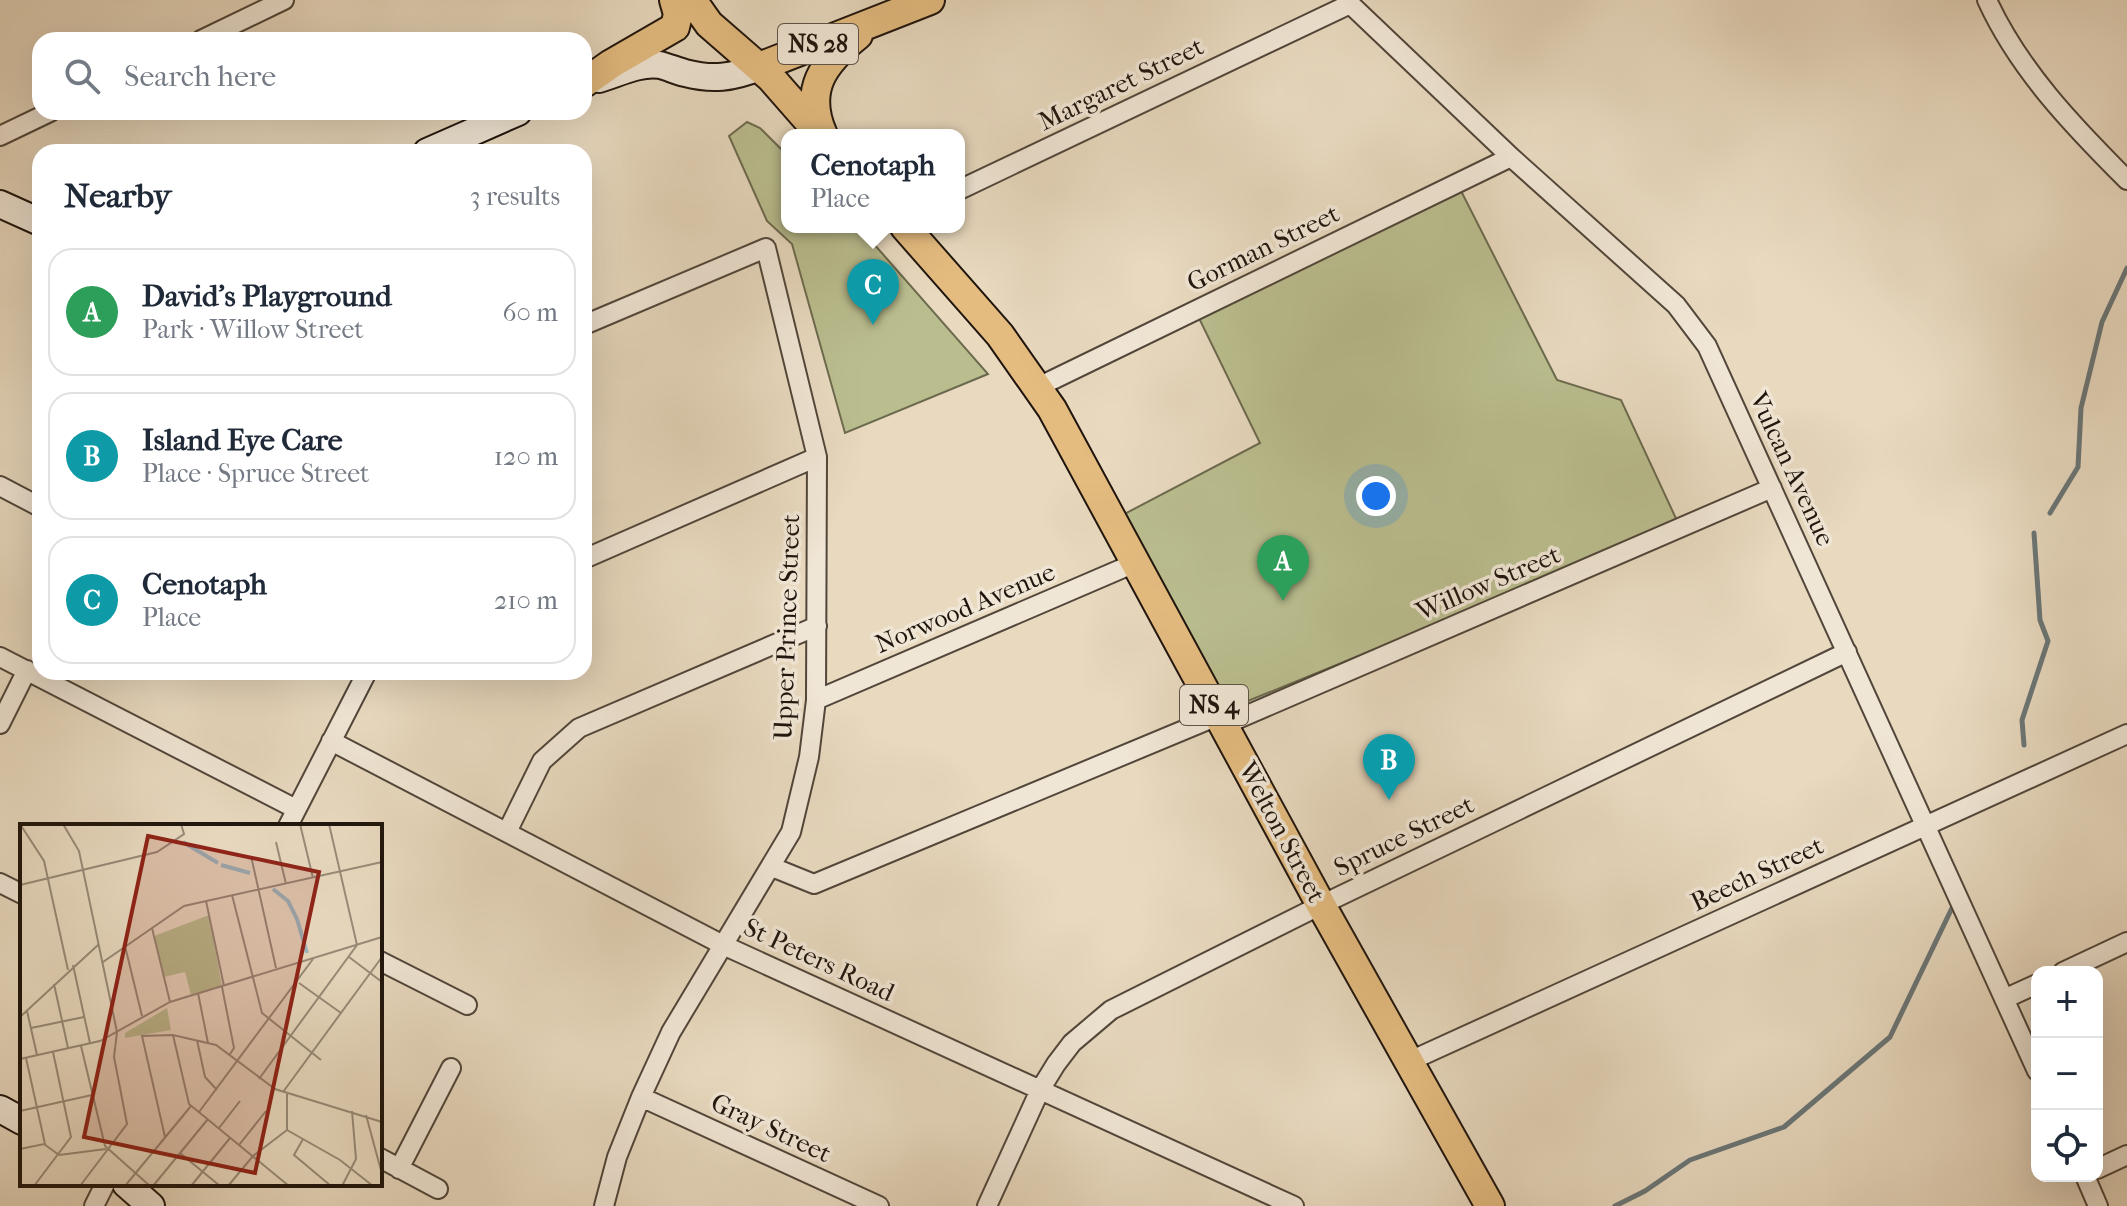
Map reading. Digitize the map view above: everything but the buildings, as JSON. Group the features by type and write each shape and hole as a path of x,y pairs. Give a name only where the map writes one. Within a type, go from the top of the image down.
{"main road":[{"path":"592,78 675,27 678,14 674,0"},
{"path":"692,0 709,24 759,67 816,129"},
{"name":"NS 28","path":"759,67 930,0"},
{"path":"820,129 814,110 817,79 833,58 878,20"},
{"name":"Welton Street","path":"910,233 1000,335 1038,387 1321,905 1490,1206"}],"street":[{"path":"218,32 284,0"},
{"path":"1987,0 2036,81 2070,123 2127,180"},
{"name":"Vulcan Avenue","path":"1348,2 1693,324 1714,357 2031,1058"},
{"name":"Margaret Street","path":"965,187 1348,2"},
{"path":"592,81 635,67 661,65 701,77 720,79 738,76 759,67"},
{"path":"0,136 33,120"},
{"path":"445,144 500,120"},
{"name":"Gorman Street","path":"1038,387 1511,157"},
{"path":"0,204 32,218"},
{"name":"Upper Prince Street","path":"592,322 766,248 817,457 816,700 809,757 797,813 791,832 772,867 671,1032 617,1157 604,1206"},
{"path":"592,555 817,457"},
{"path":"0,486 32,503"},
{"name":"Willow Street","path":"772,867 814,884 1222,720 1772,488"},
{"name":"Norwood Avenue","path":"816,700 1135,563"},
{"path":"507,832 542,761 579,728 817,626"},
{"name":"Spruce Street","path":"987,1206 1040,1090 1063,1052 1111,1010 1321,905 1847,652"},
{"path":"0,657 32,673"},
{"path":"0,724 27,670"},
{"path":"45,680 292,818 360,680"},
{"name":"Beech Street","path":"1410,1061 2127,734"},
{"name":"St Peters Road","path":"331,741 723,945 1294,1206"},
{"path":"0,883 20,893"},
{"path":"2076,966 2127,942"},
{"path":"382,962 467,1005"},
{"path":"2004,999 2031,987"},
{"path":"399,1169 451,1068"},
{"name":"Gray Street","path":"641,1097 879,1206"},
{"path":"0,1109 20,1120"},
{"path":"2103,1166 2127,1155"},
{"path":"382,1159 438,1189"},
{"path":"2088,1182 2098,1206"},
{"path":"94,1206 104,1186"},
{"path":"128,1186 151,1206"}],"green space":[{"path":"747,122 760,128 781,149 781,233 864,233 988,374 845,433 792,244 767,221 729,136"},
{"path":"1457,183 1557,380 1621,400 1679,525 1216,714 1113,520 1260,443 1195,310"}],"waterway":[{"path":"2050,513 2078,467 2081,408 2102,322 2127,268"},
{"path":"2024,745 2022,720 2048,641 2040,620 2034,533"},
{"path":"1615,1206 1645,1191 1690,1160 1784,1127 1890,1037 1952,908"}],"place":[{"name":"Cenotaph","path":"873,325"},
{"name":"David's Playground","path":"1283,601"},
{"name":"Island Eye Care","path":"1389,800"}]}
